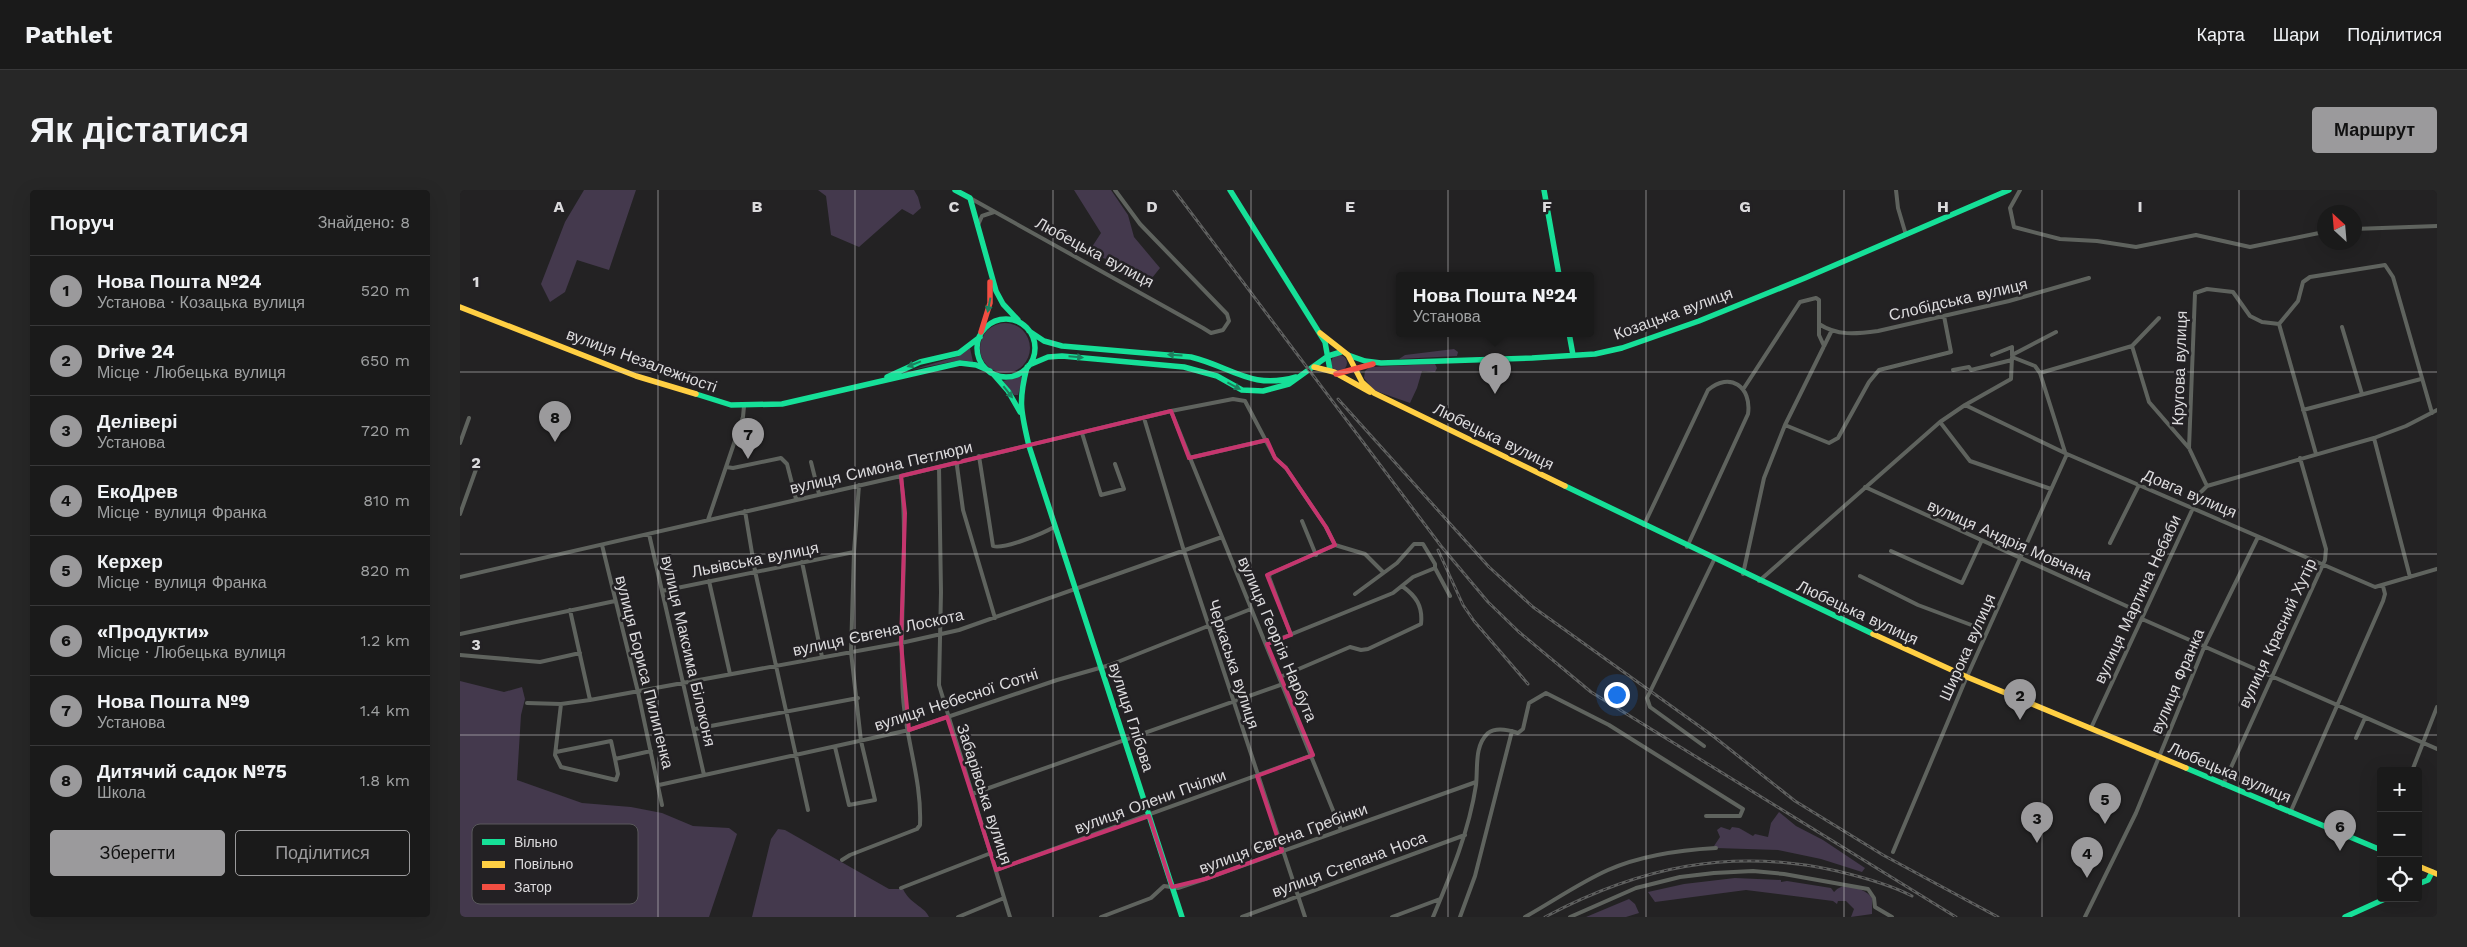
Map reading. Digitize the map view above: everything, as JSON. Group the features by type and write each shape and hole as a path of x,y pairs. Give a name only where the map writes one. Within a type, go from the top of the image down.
{"main road":[{"name":"Любецька вулиця","path":"955,190 970,198"},
{"path":"1230,190 1320,333 1330,357 1332,371"},
{"path":"1544,190 1558,272"},
{"name":"Козацька вулиця","path":"1347,355 1378,363 1572,355 1608,351 1659,336 1906,235 2009,190"},
{"path":"970,198 990,275 999,298 1029,331 1044,341 1062,346 1205,359 1246,379 1261,382 1286,380 1305,373 1319,362 1327,349"},
{"path":"990,275 990,303 980,336 978,353 982,363 991,372"},
{"name":"вулиця Незалежності","path":"460,307 646,379 722,403 744,406 782,404 960,364 976,365 1002,376 1013,375 1048,357 1062,356 1177,366 1204,372 1250,391 1263,391 1282,387 1305,373"},
{"name":"вулиця Незалежності","path":"879,381 920,362 959,353 980,336 988,325 999,320 1010,319 1022,324"},
{"path":"1028,366 1035,348 1029,331"},
{"path":"1320,333 1347,355 1349,369 1344,374"},
{"path":"1570,337 1572,355"},
{"name":"Любецька вулиця","path":"1347,355 1362,382 1374,394 1743,574 1967,677 2377,848"},
{"path":"1319,362 1330,357 1347,355"},
{"path":"1332,371 1344,374 1378,363"},
{"path":"1362,382 1361,374 1369,365"},
{"name":"вулиця Глібова","path":"1028,366 1020,394 1021,414 1029,446 1182,917"},
{"path":"1314,367 1321,366 1348,382 1374,394"},
{"name":"вулиця Глібова","path":"991,372 1008,391 1021,414"},
{"path":"2422,868 2434,873 2428,880 2422,882"},
{"path":"2344,917 2378,902"}],"street":[{"name":"Любецька вулиця","path":"970,198 1212,333 1223,330 1229,321 1227,314 1140,224 1115,190"},
{"path":"1896,190 1898,208 1906,235"},
{"path":"2020,190 2010,208 2014,227 2060,239 2136,246 2196,235 2250,247 2317,233"},
{"path":"978,225 982,216 994,212"},
{"path":"2362,229 2437,226"},
{"path":"2316,454 2279,324 2298,301 2303,282 2310,277 2385,265 2393,277 2432,413"},
{"name":"Слобідська вулиця","path":"1819,324 1831,332 1856,334 1878,331 2027,296 2089,278"},
{"name":"Кругова вулиця","path":"2189,448 2195,293 2207,289 2233,292 2246,312 2262,322 2279,324"},
{"path":"1744,388 1800,302 1816,298 1819,300 1818,335 1824,346"},
{"path":"1785,425 1829,443 1834,442 1869,382 1879,370 1951,352 1944,316"},
{"path":"2040,373 2132,346 2159,318"},
{"path":"2342,327 2362,394"},
{"path":"1743,574 1764,478 1785,425 1831,332"},
{"path":"1954,370 1969,367 1971,370 2012,358 2056,332"},
{"name":"Кругова вулиця","path":"2132,346 2149,402 2189,448 2207,486"},
{"path":"1758,581 1940,422 1965,405 2011,379 2012,347 1992,355"},
{"path":"2012,358 2035,366 2040,373 2066,453"},
{"path":"2303,410 2421,379"},
{"path":"1644,525 1708,390 1717,384 1728,382 1744,388 1749,399 1748,414 1687,546"},
{"name":"вулиця Симона Петлюри","path":"460,577 902,476 1171,411 1233,399 1245,401 1267,440 1274,458 1286,468 1326,527 1335,545"},
{"name":"Довга вулиця","path":"1965,405 2066,453 2258,537 2375,587 2383,586"},
{"path":"708,520 744,414 744,406"},
{"path":"2207,486 2374,438 2437,410"},
{"name":"вулиця Георгія Нарбута","path":"1171,411 1251,609 1313,755 1341,830"},
{"path":"460,443 461,435 469,418"},
{"name":"Черкаська вулиця","path":"1144,418 1208,626 1235,702 1257,776 1305,917"},
{"path":"1940,422 1970,460 2051,489"},
{"path":"1082,433 1101,495 1124,489 1116,464"},
{"path":"2374,438 2410,576"},
{"path":"1189,458 1267,440"},
{"name":"Широка вулиця","path":"1893,852 1967,677 2066,453"},
{"path":"979,456 993,546 1033,536 1054,527"},
{"path":"726,467 733,468 781,458 787,464 796,499"},
{"name":"вулиця Красний Хутір","path":"2223,785 2271,676 2324,565 2326,549 2300,458"},
{"path":"460,514 479,461"},
{"path":"811,462 819,494"},
{"path":"958,462 963,510 994,618"},
{"name":"Забарівська вулиця","path":"939,467 939,686 1010,917"},
{"path":"842,860 850,854 917,829 920,825 919,790 903,700 901,643 905,513 902,476"},
{"path":"835,747 849,805 875,800 861,741 858,698 851,652 854,552 859,485"},
{"path":"2110,543 2139,485"},
{"name":"вулиця Мартина Небаби","path":"2091,728 2200,493 2207,486"},
{"name":"вулиця Андрія Мовчана","path":"1865,487 2271,676 2437,749"},
{"path":"745,511 755,571 808,810"},
{"path":"1302,521 1316,555"},
{"name":"вулиця Максима Білоконя","path":"649,534 704,775"},
{"name":"вулиця Євгена Лоскота","path":"527,703 561,704 638,692 940,634 994,618 1222,537"},
{"name":"вулиця Франка","path":"2085,917 2136,813 2205,645 2258,537"},
{"path":"1891,550 1962,583 1981,542"},
{"path":"1356,594 1383,572 1398,563 1414,544 1420,543 1435,564 1435,568 1450,596"},
{"name":"вулиця Бориса Пилипенка","path":"602,545 652,752 662,805"},
{"path":"1291,635 1269,577 1270,574 1335,545 1365,554 1383,572"},
{"name":"Львівська вулиця","path":"662,591 854,552"},
{"path":"1704,746 1650,707 1647,698 1714,560"},
{"path":"802,562 822,657"},
{"path":"1267,644 1393,593 1413,577 1435,568"},
{"path":"2290,812 2335,705 2383,600 2385,594 2383,586 2437,569"},
{"path":"1860,576 1918,605 1982,629"},
{"path":"709,581 730,674"},
{"path":"1280,677 1350,646 1361,650 1368,649 1421,624 1420,606 1417,598 1402,586"},
{"path":"460,634 615,601"},
{"name":"вулиця Небесної Сотні","path":"659,784 909,730 1102,667 1251,609"},
{"path":"570,610 590,700"},
{"path":"460,655 540,662 580,653"},
{"path":"972,794 1283,684"},
{"path":"1434,917 1465,835 1476,782 1478,747 1489,733 1501,730 1518,733 1523,729 1529,703 1546,693 1609,725 1743,810 1740,816 1706,816"},
{"path":"695,729 858,698"},
{"path":"556,752 611,741 618,774 616,780 561,767 555,756 561,704"},
{"path":"2414,767 2437,707"},
{"path":"2356,738 2365,718"},
{"path":"1460,917 1475,876 1512,731"},
{"path":"615,759 652,752"},
{"name":"вулиця Олени Пчілки","path":"996,870 1313,755"},
{"name":"вулиця Євгена Гребінки","path":"1101,917 1151,898 1164,886 1178,888 1205,880 1476,782"},
{"name":"вулиця Степана Носа","path":"1242,917 1465,835"},
{"path":"1525,917 1608,870 1653,855 1682,850 1716,848"},
{"path":"901,888 991,853"},
{"path":"1570,917 1636,888 1680,877 1753,871 1784,874 1868,889 1874,898 1875,907 1892,917"},
{"path":"958,917 1004,898"},
{"path":"1392,917 1440,899"}],"highlighted area":[{"path":"1171,411 1189,458 1267,440 1275,458 1286,468 1326,527 1335,545 1267,575 1291,635 1267,644 1313,755 1257,776 1282,851 1205,879 1172,887 1149,816 996,870 947,717 909,730 901,643 905,513 901,476"}],"shaded area":[{"path":"584,190 636,190 609,270 577,260 565,292 550,302 541,284 565,222"},
{"path":"818,190 914,190 921,208 913,215 902,209 859,247 831,235 826,196"},
{"path":"1074,190 1111,190 1128,215 1134,237 1160,268 1148,283 1106,259 1088,253 1101,233"},
{"path":"1000,323 1010,323 1023,330 1030,343 1030,353 1023,366 1010,373 1000,373 991,369 984,362 980,353 980,343 984,334 991,327"},
{"path":"970,348 973,362 961,360 911,370 959,356"},
{"path":"1454,349 1458,352 1457,356 1399,359 1405,355"},
{"path":"1336,355 1342,355 1347,360 1345,369 1336,371 1331,366 1331,360"},
{"path":"1435,364 1437,368 1435,372 1422,371 1410,403 1373,390 1364,378 1365,371 1370,367"},
{"path":"1023,376 1018,395 1014,395 1003,381"},
{"path":"460,681 504,692 522,687 525,699 521,715 517,780 582,803 631,807 662,813 693,826 729,828 737,834 709,917 460,917"},
{"path":"1779,812 1796,826 1823,840 1865,868 1862,872 1821,859 1778,850 1716,848 1714,846 1720,837 1717,830 1721,827 1730,830 1732,827 1739,828 1753,836 1755,834 1768,837 1771,823"},
{"path":"778,829 785,830 889,889 903,889 909,898 924,910 929,917 752,917 771,839"},
{"path":"1735,878 1781,880 1781,882 1787,881 1831,888 1834,892 1838,888 1847,886 1857,888 1866,892 1872,898 1872,914 1851,917 1854,909 1846,901 1838,901 1837,904 1833,901 1746,890 1655,902 1648,892 1684,884"},
{"path":"1629,899 1635,904 1639,913 1626,917 1586,917"}],"railway":[{"path":"1174,190 1441,546 1488,602 1519,632 1591,692 1956,917"},
{"path":"1338,399 1489,567 1533,607 1713,736 1795,801 1883,855 1998,917"},
{"path":"1438,550 1463,605 1474,621 1528,684"},
{"path":"1545,917 1615,885 1686,866 1723,862 1760,861 1798,864 1837,871 1885,884 1912,896"}],"traffic: fast":[{"path":"955,190 970,198 996,291 1003,304 1018,320"},
{"path":"1230,190 1325,342 1330,370"},
{"path":"1544,190 1558,272"},
{"path":"1348,355 1365,361 1381,363 1532,358 1595,354 1622,348 1699,321 1805,278 2009,190"},
{"path":"1006,319 1022,324 1030,332 1035,348 1030,364 1022,372 1006,377 990,372 982,364 977,348 982,332 990,324 1006,319"},
{"path":"1029,331 1044,341 1062,346 1191,357 1242,376 1266,381 1296,377"},
{"path":"887,377 920,362 959,353 980,337"},
{"path":"1570,337 1573,355"},
{"path":"1029,365 1048,357 1062,356 1184,367 1217,376 1242,390 1263,391 1289,384 1328,356 1341,352"},
{"path":"696,394 731,405 782,404 960,363 976,365 990,371"},
{"path":"1027,367 1022,389 1022,407 1029,446 1182,917"},
{"path":"994,375 1008,391 1020,412"},
{"path":"1565,486 1873,634"},
{"path":"2186,768 2377,848"},
{"path":"2422,882 2428,880 2432,872"},
{"path":"2345,917 2378,902"}],"traffic: slow":[{"path":"460,307 636,376 696,394"},
{"path":"1320,333 1348,355 1362,382 1374,393 1565,486"},
{"path":"1314,367 1334,372 1370,392"},
{"path":"1873,634 1967,677 2186,768"},
{"path":"2422,868 2437,874"}],"traffic: jam":[{"path":"981,332 990,303 990,282"},
{"path":"1336,374 1373,364"}],"place":[{"name":"Нова Пошта №24","path":"1495,394"},
{"name":"Дитячий садок №75","path":"555,442"},
{"name":"Нова Пошта №9","path":"748,459"},
{"name":"Drive 24","path":"2020,720"},
{"name":"Керхер","path":"2105,824"},
{"name":"Делівері","path":"2037,843"},
{"name":"«Продукти»","path":"2340,851"},
{"name":"ЕкоДрев","path":"2087,878"}]}
